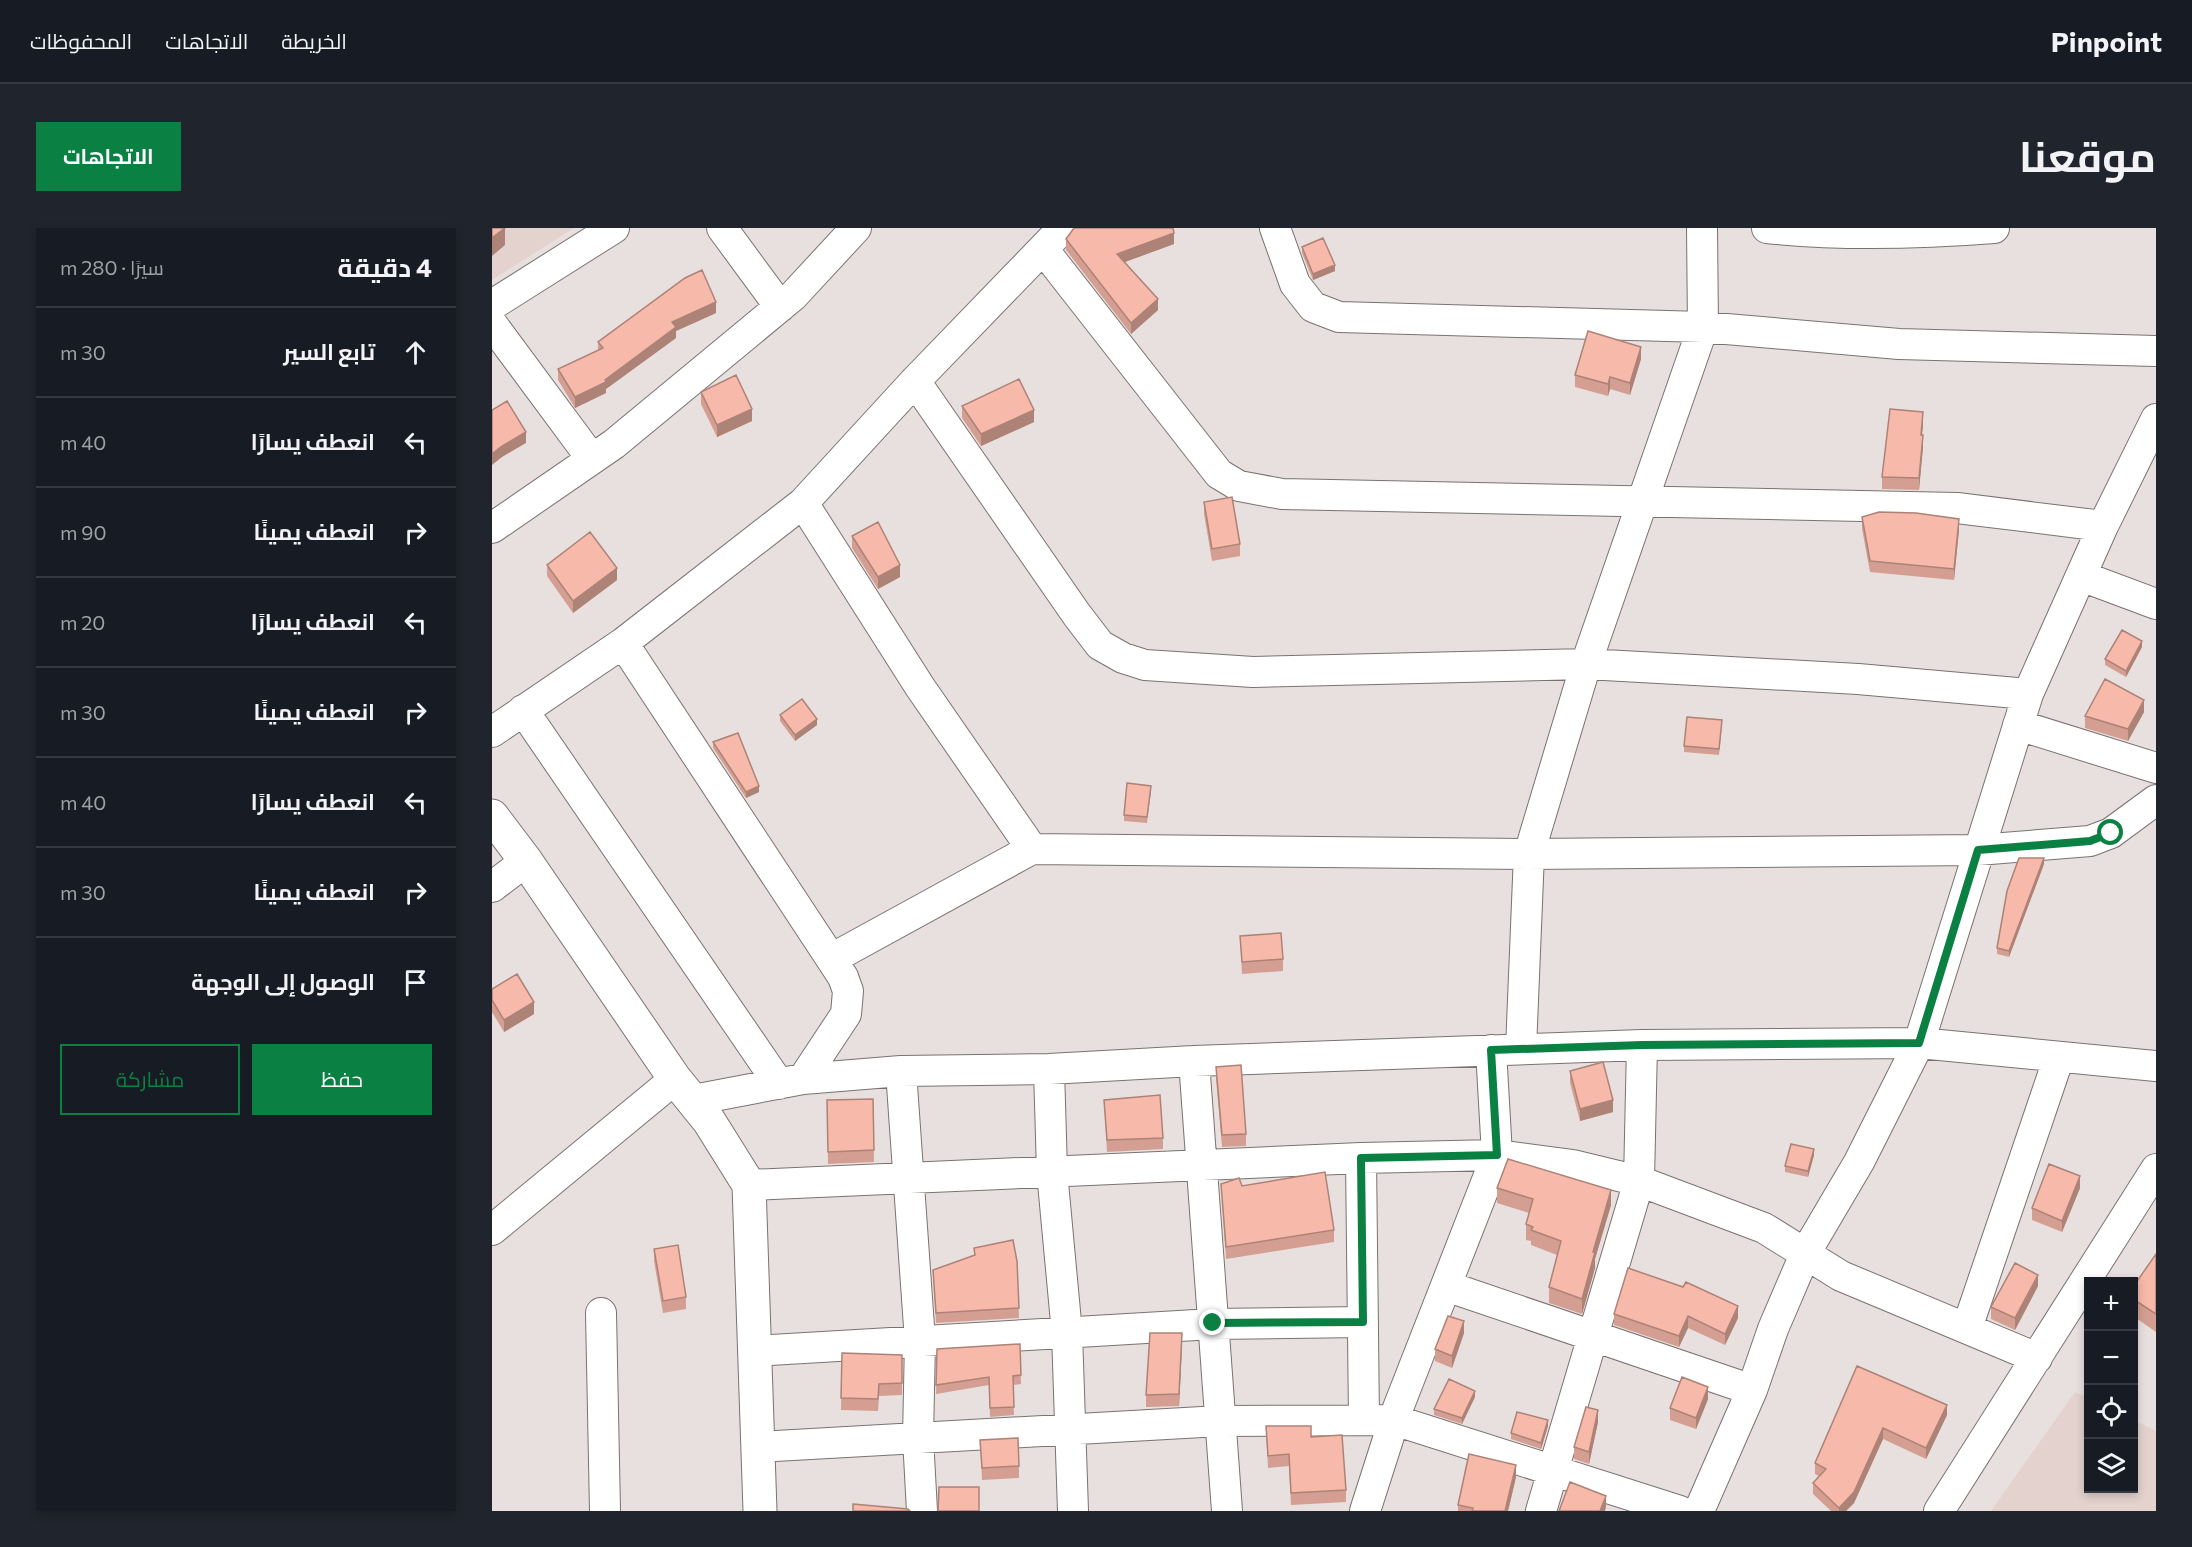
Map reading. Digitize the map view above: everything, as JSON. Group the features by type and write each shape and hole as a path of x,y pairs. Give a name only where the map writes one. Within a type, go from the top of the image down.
{"main road":[{"path":"492,816 729,1150 749,1185 760,1511"}],"street":[{"path":"492,305 614,228"},
{"path":"722,228 780,307"},
{"path":"492,528 592,459 780,307 856,228"},
{"path":"1275,228 1295,284 1313,307 1339,317 1703,327 1899,344 2156,351"},
{"path":"1521,1049 1529,854 1586,664 1641,500 1703,327 1702,228"},
{"path":"1767,228 1908,235 1994,228"},
{"path":"492,732 624,643 803,503 915,381 1053,238 1220,474 1239,486 1282,494 1957,508 2103,526"},
{"path":"492,324 592,459"},
{"path":"915,381 1100,645 1123,658 1145,665 1253,672 1586,664 1858,679 2028,694"},
{"path":"1699,1511 1752,1390 1773,1329 1806,1252 1859,1162 1919,1043 2028,694 2103,526 2153,431"},
{"path":"803,503 920,687 1032,849"},
{"path":"2081,576 2156,604"},
{"path":"624,643 833,958 843,977 849,1003 846,1014 791,1081"},
{"path":"523,710 791,1081"},
{"path":"2018,725 2156,768"},
{"path":"833,958 1032,849 1529,854 1978,850 2090,841 2111,833 2156,800"},
{"path":"492,887 526,861"},
{"path":"492,1230 684,1089 901,1071 1049,1069 1194,1061 1642,1045 1919,1043 2156,1066"},
{"path":"1542,1511 1639,1182 1642,1045"},
{"path":"1365,1511 1395,1420 1497,1155 1491,1050"},
{"path":"1966,1328 2059,1057"},
{"path":"1194,1061 1227,1511"},
{"path":"1049,1069 1052,1172 1067,1333 1073,1511"},
{"path":"901,1071 920,1341 918,1438 922,1511"},
{"path":"749,1185 1361,1158 1497,1155 1573,1165 1639,1182 1764,1228 1806,1252 1840,1276 2037,1358"},
{"path":"1361,1158 1364,1420"},
{"path":"1940,1511 2156,1169"},
{"path":"1446,1287 1595,1335 1752,1390"},
{"path":"601,1313 604,1511"},
{"path":"755,1351 1213,1323 1363,1322"},
{"path":"758,1447 1220,1421 1395,1420 1556,1469 1680,1511"}],"shaded area":[{"path":"492,228 574,228 492,280"},
{"path":"2075,1392 2084,1396 2084,1493 2138,1493 2138,1422 2156,1431 2156,1511 1991,1511"}],"building":[{"path":"492,228 505,228 492,238"},
{"path":"1074,228 1173,228 1174,233 1117,254 1158,299 1131,323 1066,239"},
{"path":"1323,238 1335,265 1313,274 1302,247"},
{"path":"702,270 716,302 672,322 676,327 605,380 606,382 575,397 558,369 603,348 598,342 685,278"},
{"path":"1588,331 1641,347 1630,383 1610,377 1608,384 1575,375"},
{"path":"736,375 752,409 717,425 701,392"},
{"path":"1019,379 1034,410 981,434 962,406"},
{"path":"507,401 526,432 492,454 492,410"},
{"path":"1890,409 1923,412 1919,478 1882,477"},
{"path":"1232,497 1240,544 1212,549 1204,502"},
{"path":"1879,512 1916,513 1959,519 1954,569 1870,561 1862,517"},
{"path":"878,522 900,565 878,577 852,536"},
{"path":"590,532 617,568 573,601 547,565"},
{"path":"2122,630 2142,641 2126,671 2105,659"},
{"path":"2105,679 2144,700 2128,729 2085,716"},
{"path":"802,699 817,719 795,735 780,715"},
{"path":"1687,717 1722,720 1719,749 1684,746"},
{"path":"738,733 759,786 746,792 713,742"},
{"path":"1127,783 1151,786 1147,817 1124,815"},
{"path":"2019,858 2044,858 2009,951 1997,948 2007,891"},
{"path":"1281,933 1283,959 1242,962 1240,936"},
{"path":"517,974 534,1002 504,1020 492,1000 492,989"},
{"path":"1603,1062 1613,1100 1580,1109 1570,1071"},
{"path":"1241,1065 1246,1134 1222,1135 1216,1067"},
{"path":"1160,1095 1163,1138 1107,1140 1104,1100"},
{"path":"873,1099 874,1150 828,1152 827,1100"},
{"path":"1791,1144 1814,1149 1808,1171 1785,1166"},
{"path":"1508,1159 1611,1190 1582,1299 1549,1287 1561,1241 1531,1230 1533,1227 1526,1224 1533,1199 1497,1188"},
{"path":"2049,1164 2080,1176 2062,1221 2032,1208"},
{"path":"1325,1172 1334,1230 1226,1247 1221,1184 1239,1178 1242,1186"},
{"path":"1013,1240 1017,1261 1019,1308 936,1313 933,1270 975,1255 974,1248"},
{"path":"678,1245 686,1297 663,1301 654,1249"},
{"path":"2156,1254 2156,1314 2138,1302 2138,1280"},
{"path":"2015,1263 2038,1275 2015,1318 1991,1307"},
{"path":"1628,1268 1683,1287 1686,1282 1738,1306 1725,1334 1688,1316 1679,1336 1614,1314"},
{"path":"1448,1316 1464,1321 1452,1356 1435,1349"},
{"path":"1150,1333 1182,1333 1179,1394 1146,1395"},
{"path":"1020,1344 1021,1375 1013,1376 1014,1407 990,1408 989,1377 936,1385 937,1349"},
{"path":"842,1353 902,1355 902,1383 879,1384 878,1399 841,1398"},
{"path":"1857,1366 1947,1405 1926,1448 1883,1428 1854,1492 1839,1508 1813,1483 1826,1469 1815,1463"},
{"path":"1682,1377 1708,1387 1696,1418 1670,1408"},
{"path":"1449,1379 1475,1391 1462,1418 1434,1409"},
{"path":"1586,1407 1598,1410 1589,1452 1574,1447"},
{"path":"1517,1412 1548,1420 1541,1443 1511,1433"},
{"path":"1266,1426 1311,1426 1311,1437 1342,1435 1346,1490 1291,1493 1289,1454 1268,1456"},
{"path":"1018,1438 1019,1466 982,1468 980,1440"},
{"path":"1469,1454 1516,1465 1505,1511 1472,1511 1473,1508 1458,1505"},
{"path":"1570,1482 1606,1496 1600,1511 1559,1511"},
{"path":"939,1487 979,1487 979,1511 938,1511"},
{"path":"853,1504 908,1509 910,1511 853,1511"}],"route":[{"path":"1213,1323 1363,1322 1361,1158 1497,1155 1491,1050 1642,1045 1919,1043 1978,850 2090,841 2111,833"}]}
